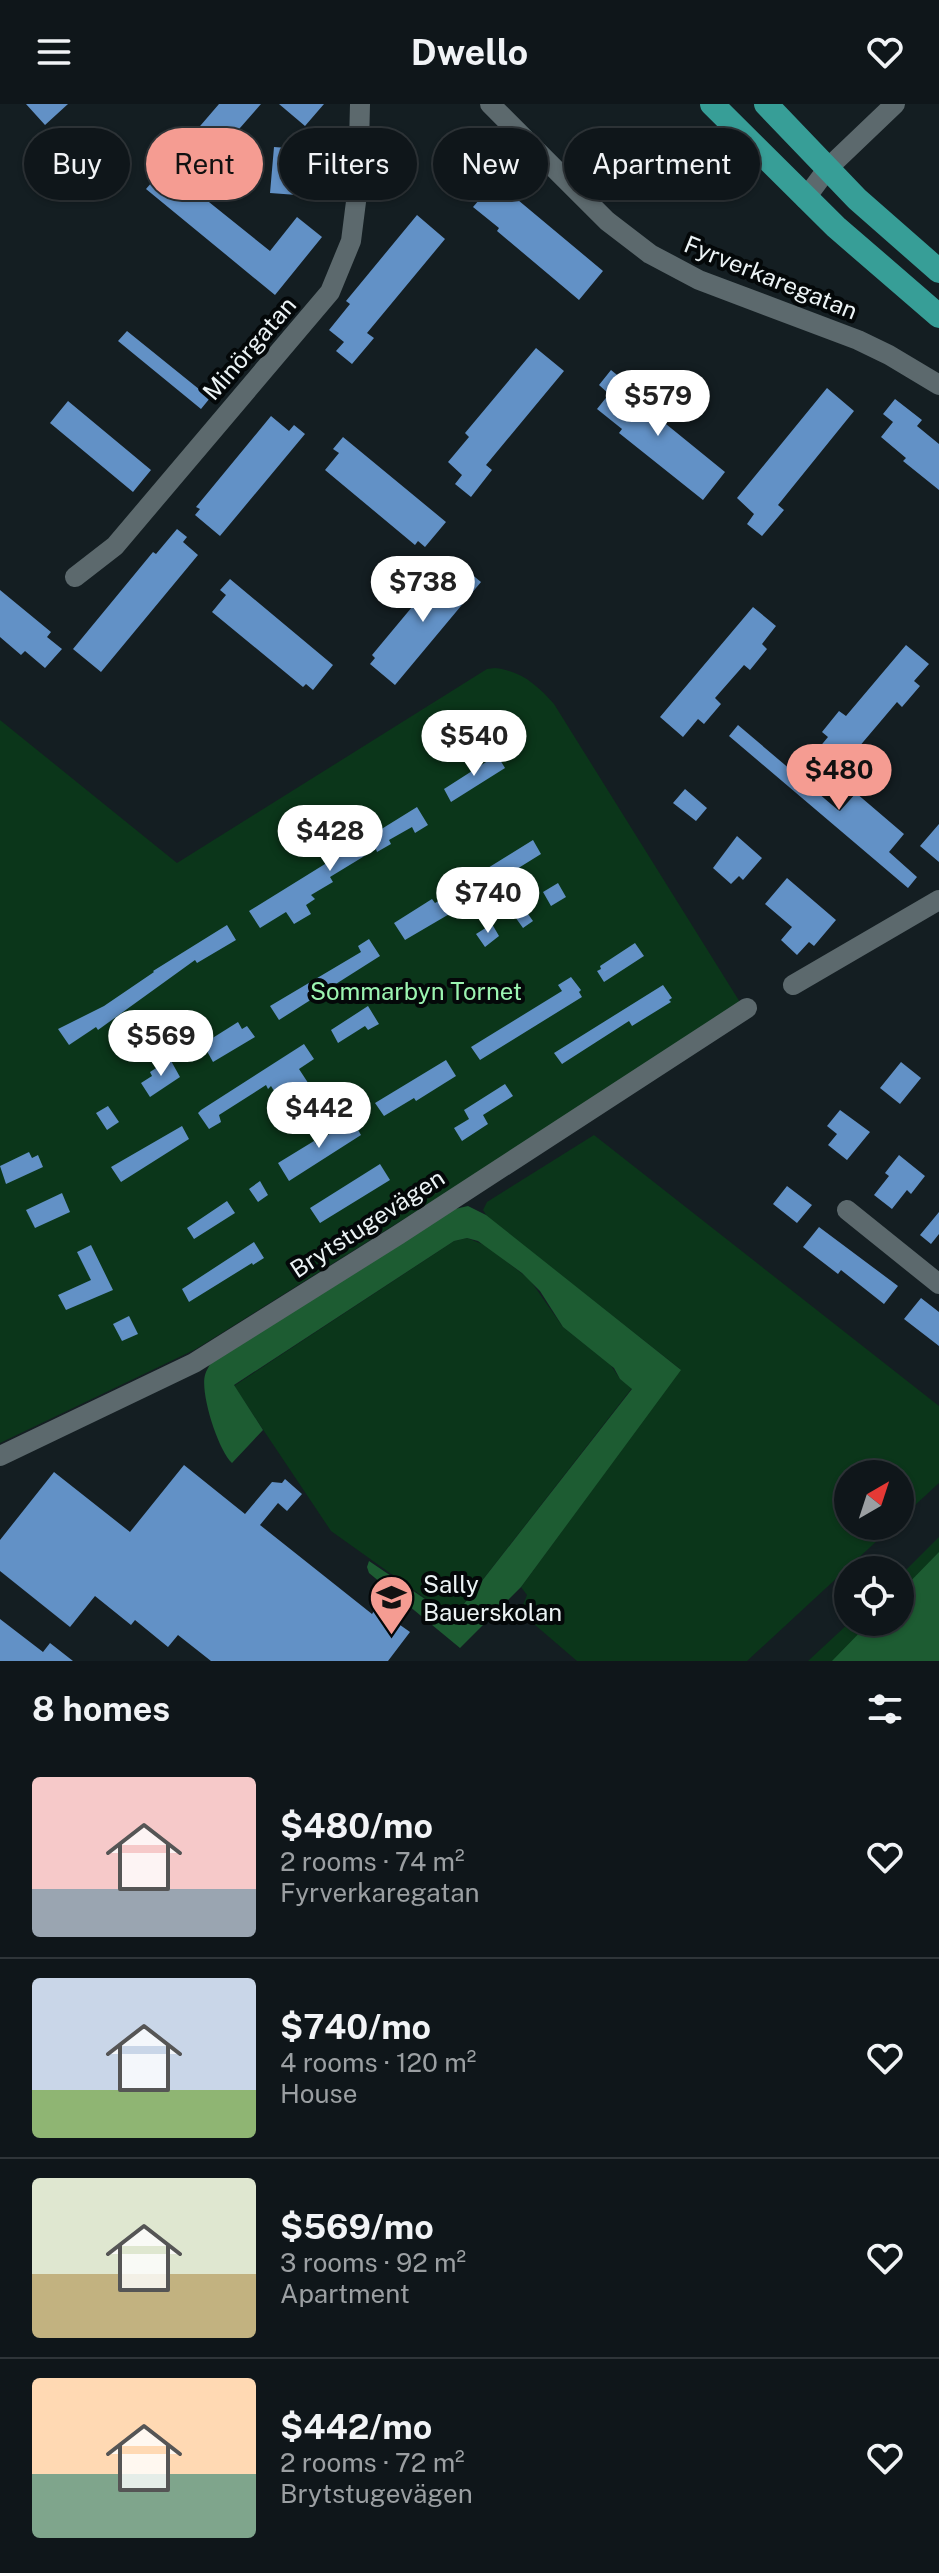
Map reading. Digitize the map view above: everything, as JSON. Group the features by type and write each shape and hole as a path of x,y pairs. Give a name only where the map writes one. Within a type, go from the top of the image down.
{"main road":[{"path":"712,104 805,199 939,316"},
{"path":"766,104 857,199 939,271"}],"street":[{"name":"Minörgatan","path":"75,577 115,546 330,292 351,241 358,186 360,104"},
{"name":"Fyrverkaregatan","path":"490,104 607,221 650,254 699,280 858,340 939,385"},
{"path":"805,199 828,168 895,104"},
{"path":"793,985 939,900"},
{"name":"Brytstugevägen","path":"0,1456 194,1363 398,1235 747,1008"},
{"path":"847,1210 939,1284"}],"green space":[{"name":"Sommarbyn Tornet","path":"495,668 528,680 554,704 743,1007 196,1349 0,1443 0,720 177,863 487,669"},
{"path":"594,1135 939,1406 939,1483 914,1506 914,1460 834,1460 834,1540 878,1540 861,1556 834,1556 834,1581 747,1661 577,1661 520,1612 527,1595 521,1587 680,1369 488,1218 483,1210 487,1202"},
{"path":"468,1206 486,1215 681,1370 521,1587 460,1648 369,1573 369,1561 453,1618 632,1389 620,1379 614,1368 563,1327 540,1291 522,1273 478,1241 467,1238 454,1241 234,1385 263,1430 232,1463 216,1434 204,1383 211,1363 455,1209"},
{"path":"467,1238 487,1246 530,1280 563,1327 610,1364 620,1379 632,1388 453,1618 331,1531 234,1386 454,1241"},
{"path":"939,1537 939,1661 808,1661 835,1636 914,1636 914,1562"},
{"path":"939,1552 939,1661 832,1661 856,1636 914,1636 914,1578"}],"building":[{"path":"26,104 68,104 45,125"},
{"path":"219,104 261,104 240,128 198,128"},
{"path":"279,104 324,104 305,126"},
{"path":"274,147 279,147 279,194 270,193"},
{"path":"159,200 206,200 270,251 297,217 322,237 275,295"},
{"path":"479,200 518,200 603,271 579,300 473,207"},
{"path":"417,215 445,239 367,333 374,338 352,364 336,351 344,342 329,330 350,304 346,301"},
{"path":"127,331 210,398 201,409 118,341"},
{"path":"536,348 564,371 486,465 492,470 471,497 455,484 462,475 448,462 469,437 465,433"},
{"path":"611,370 638,392 634,398 725,472 703,500 619,433 622,429 597,409 609,394 599,385"},
{"path":"827,388 854,411 778,505 784,510 762,536 747,524 754,514 737,498"},
{"path":"895,399 922,420 917,426 939,444 939,490 903,461 906,458 881,437 893,422 883,414"},
{"path":"68,401 151,470 133,492 50,423"},
{"path":"271,416 289,431 294,425 305,434 220,536 195,515 200,509 196,507"},
{"path":"343,437 446,522 425,547 418,541 415,545 325,470 339,453 333,449"},
{"path":"177,529 187,537 183,542 198,555 101,672 73,649 153,552 156,554"},
{"path":"447,565 465,580 470,573 481,582 395,685 370,664 375,658 372,655"},
{"path":"230,579 333,665 313,690 306,684 303,687 212,612 226,595 220,590"},
{"path":"0,590 51,632 47,637 62,649 45,668 25,651 21,655 0,637"},
{"path":"753,607 776,626 762,644 767,649 750,670 744,665 715,698 721,704 704,724 698,719 683,737 660,717"},
{"path":"906,645 929,664 914,681 920,686 902,707 897,702 836,774 813,755 828,737 822,732 839,711 846,716"},
{"path":"738,725 838,810 856,793 904,834 889,852 917,877 908,888 729,736"},
{"path":"497,755 505,768 451,802 444,789"},
{"path":"685,789 707,808 696,821 673,803"},
{"path":"417,807 428,825 415,833 412,827 389,840 391,844 377,852 376,849 330,877 333,882 311,895 315,899 306,905 311,914 294,924 286,912 260,928 249,911"},
{"path":"939,824 939,862 920,846"},
{"path":"737,836 762,858 743,880 739,876 731,884 713,868"},
{"path":"533,840 541,854 491,885 483,871"},
{"path":"787,878 836,920 814,946 809,942 797,955 781,940 792,927 765,904"},
{"path":"558,883 566,897 551,906 543,892"},
{"path":"467,885 475,899 405,940 394,923 432,899 435,903"},
{"path":"523,907 533,921 523,928 513,914"},
{"path":"492,924 499,936 485,947 476,934"},
{"path":"227,925 236,940 197,963 195,960 98,1030 96,1027 69,1045 58,1029 104,1006"},
{"path":"369,939 380,956 279,1020 270,1006 361,952 358,946"},
{"path":"635,943 644,956 604,982 597,971 601,969 600,966"},
{"path":"571,977 581,990 582,997 480,1060 471,1047 562,991 558,985"},
{"path":"663,985 672,998 669,1000 671,1002 632,1026 629,1021 562,1064 554,1053"},
{"path":"368,1006 379,1024 368,1030 365,1026 338,1043 331,1030"},
{"path":"238,1022 242,1029 247,1026 255,1037 213,1062 203,1044"},
{"path":"304,1044 314,1059 299,1069 314,1092 286,1110 271,1086 268,1089 266,1085 219,1115 221,1122 209,1129 198,1113 201,1110"},
{"path":"170,1059 180,1077 150,1097 141,1083 152,1076 150,1072"},
{"path":"446,1060 456,1076 416,1101 414,1098 384,1116 375,1103"},
{"path":"901,1062 921,1078 900,1104 880,1088"},
{"path":"505,1084 513,1096 483,1115 488,1124 462,1141 454,1128 469,1119 464,1110"},
{"path":"108,1106 119,1122 107,1130 96,1113"},
{"path":"840,1110 870,1132 847,1160 828,1145 837,1134 827,1126"},
{"path":"351,1118 361,1135 289,1181 278,1163 314,1141 316,1144"},
{"path":"182,1126 189,1139 121,1182 111,1167"},
{"path":"29,1152 32,1158 38,1155 43,1167 6,1184 0,1166"},
{"path":"899,1155 925,1176 911,1194 907,1190 892,1209 874,1195 889,1176 885,1173"},
{"path":"380,1164 390,1180 320,1223 310,1208"},
{"path":"260,1181 268,1195 258,1202 249,1189"},
{"path":"787,1186 812,1205 797,1223 773,1204"},
{"path":"62,1193 70,1212 35,1228 26,1210"},
{"path":"227,1201 235,1213 194,1239 187,1228"},
{"path":"939,1212 939,1234 931,1244 920,1235"},
{"path":"819,1227 898,1286 884,1304 841,1270 838,1274 803,1247"},
{"path":"254,1242 264,1258 189,1302 182,1289"},
{"path":"91,1245 113,1290 66,1310 58,1295 91,1280 77,1252"},
{"path":"921,1298 939,1312 939,1346 904,1319"},
{"path":"129,1316 138,1334 122,1341 113,1324"},
{"path":"184,1465 245,1514 272,1482 282,1483 285,1479 302,1494 287,1511 278,1503 260,1525 372,1614 376,1608 410,1632 388,1661 211,1661 178,1635 168,1647 135,1620 131,1625 95,1596 70,1627 0,1571 0,1540 54,1472 130,1532"},
{"path":"0,1619 43,1652 50,1643 73,1661 0,1661"}],"place":[{"name":"Sally Bauerskolan","path":"392,1637"}]}
